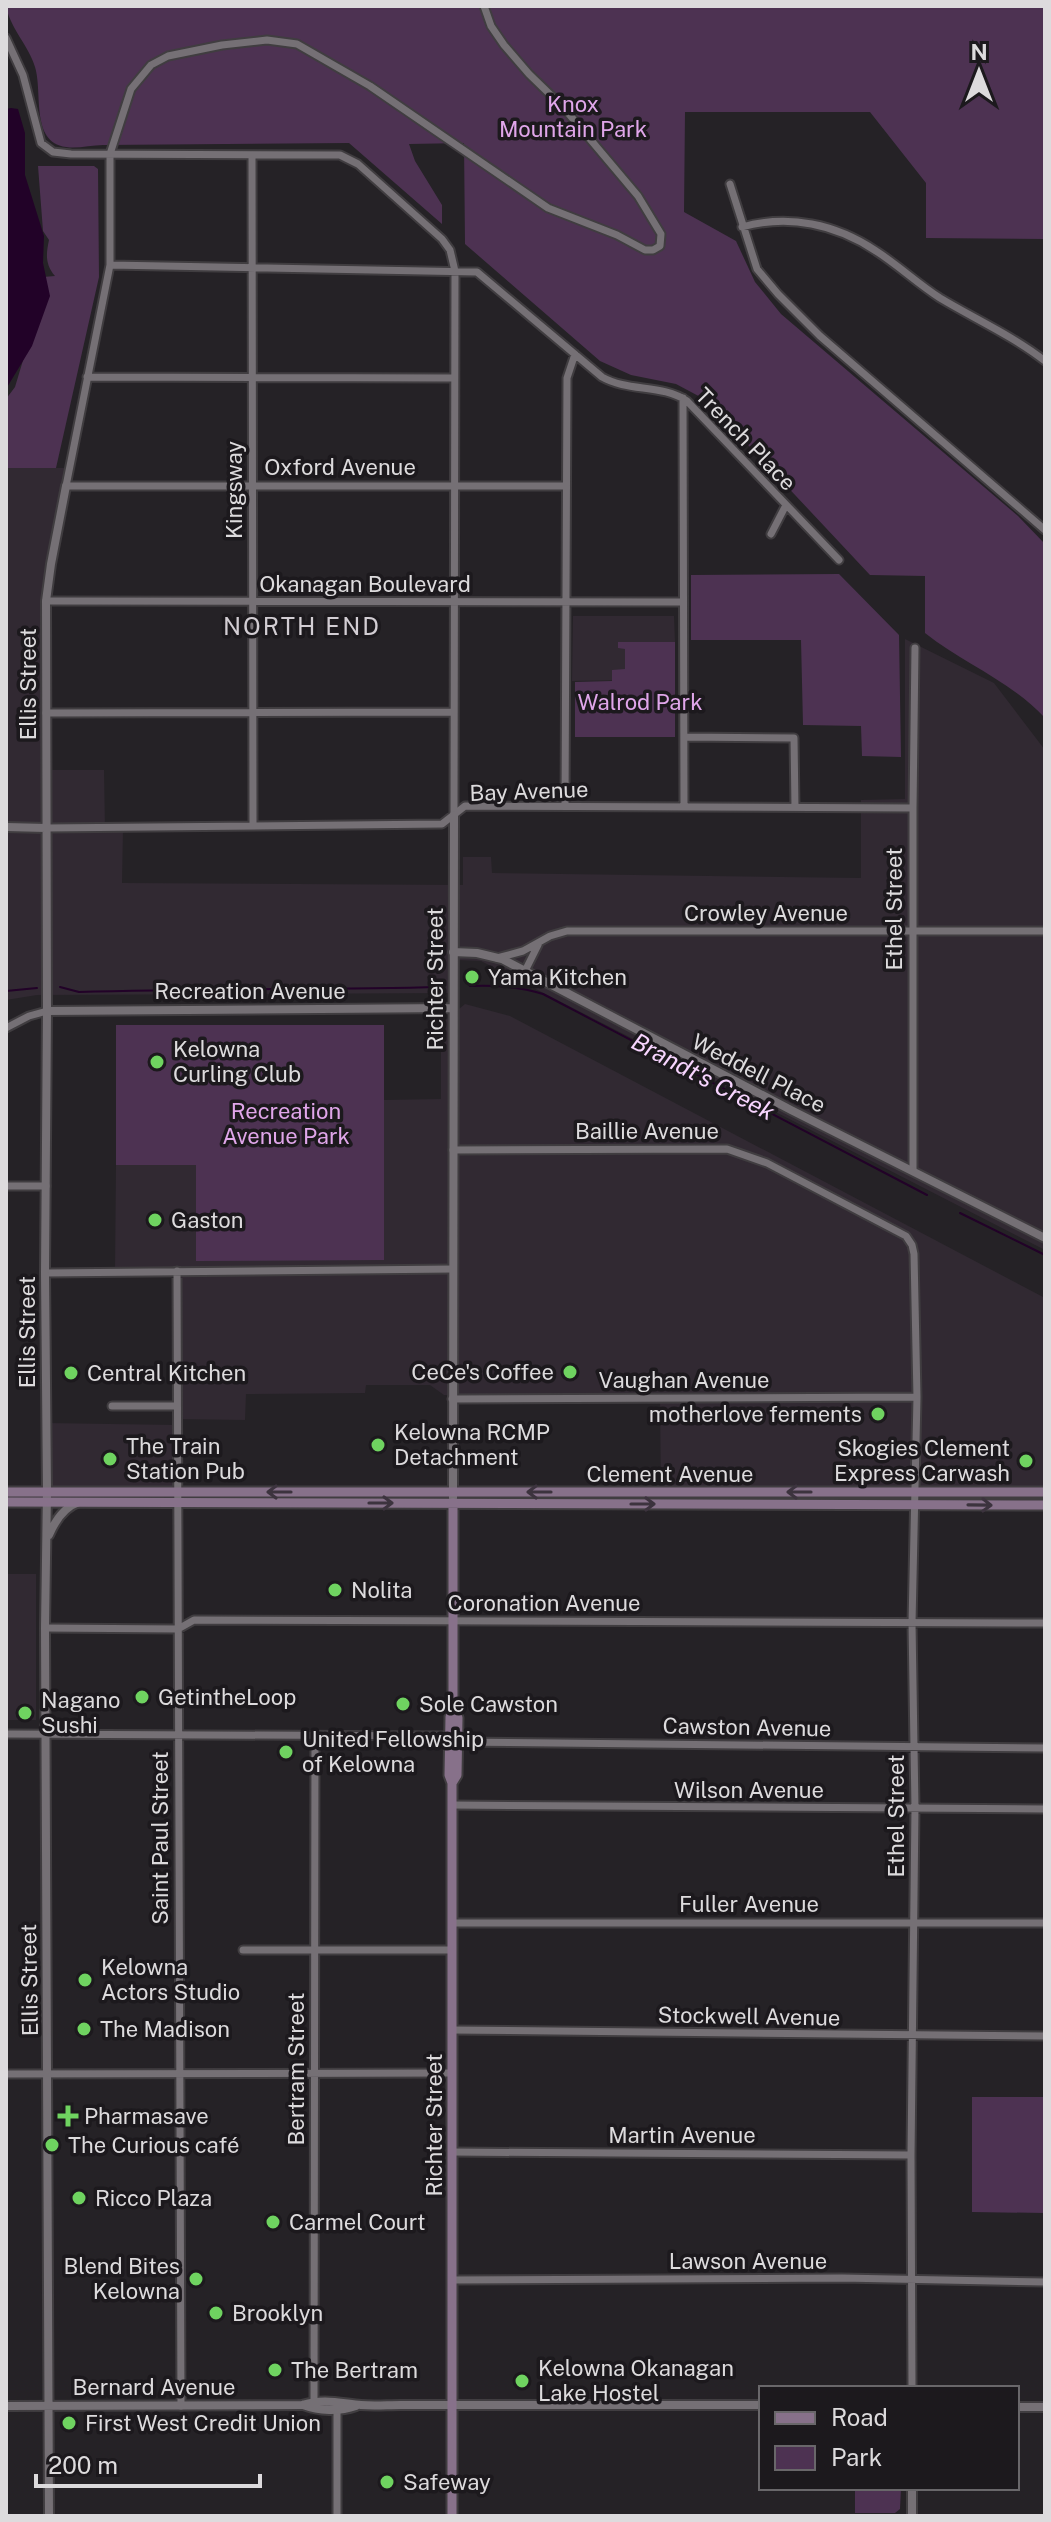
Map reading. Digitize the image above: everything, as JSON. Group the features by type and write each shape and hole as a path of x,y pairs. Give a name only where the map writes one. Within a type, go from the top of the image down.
{"main road":[{"name":"Clement Avenue","path":"6,1492 79,1502 1045,1505"},
{"name":"Clement Avenue","path":"6,1502 47,1497 178,1492 1045,1492"},
{"name":"Richter Street","path":"452,2516 452,1783 449,1775 450,1717 453,1709 453,1503"}],"street":[{"name":"Ellis Street","path":"49,2516 45,1628 46,601 110,265 110,154 126,101 137,79 151,65 168,56 222,45 284,40 339,66 548,208 617,235 645,250 657,249 662,241 661,234 638,196 563,107 504,45 491,26 484,6"},
{"path":"6,38 23,75 38,136 44,146 53,152 252,155"},
{"name":"Richter Street","path":"252,155 333,155 352,160 436,234 450,250 455,271 453,1503"},
{"name":"Kingsway","path":"252,155 253,826"},
{"path":"730,184 757,269 820,336 1045,530"},
{"path":"742,227 763,221 788,220 823,225 846,234 876,250 928,290 1045,361"},
{"name":"Trench Place","path":"110,265 477,272 596,373 611,382 663,391 683,398 839,560"},
{"path":"565,806 567,378 575,354"},
{"path":"87,377 454,378"},
{"path":"683,398 684,807"},
{"name":"Oxford Avenue","path":"66,486 566,486"},
{"path":"771,534 786,505"},
{"name":"Okanagan Boulevard","path":"46,601 683,602"},
{"name":"Ethel Street","path":"913,1170 915,648"},
{"path":"46,713 454,712"},
{"path":"684,737 794,738 795,807"},
{"name":"Bay Avenue","path":"6,827 442,824 465,806 913,808"},
{"name":"Crowley Avenue","path":"497,958 519,953 550,936 567,931 1045,931"},
{"path":"525,971 539,943"},
{"name":"Weddell Place","path":"453,952 497,958 525,971 1045,1238"},
{"name":"Recreation Avenue","path":"47,1011 453,1008"},
{"path":"6,1028 47,1011"},
{"name":"Baillie Avenue","path":"453,1150 727,1149 767,1163 906,1236 912,1245"},
{"path":"6,1186 46,1186"},
{"name":"Ethel Street","path":"912,1245 917,1397 912,1623 915,1808 912,2386"},
{"path":"45,1273 453,1269"},
{"name":"Saint Paul Street","path":"177,1271 181,2406"},
{"name":"Vaughan Avenue","path":"452,1399 917,1397"},
{"path":"112,1406 177,1406"},
{"path":"46,1543 60,1516 79,1502"},
{"name":"Coronation Avenue","path":"45,1628 178,1629 194,1620 1045,1623"},
{"name":"Cawston Avenue","path":"6,1734 1045,1748"},
{"name":"Bertram Street","path":"314,2401 315,1736"},
{"name":"Wilson Avenue","path":"452,1805 1045,1809"},
{"name":"Fuller Avenue","path":"452,1923 1045,1923"},
{"path":"243,1950 452,1950"},
{"name":"Stockwell Avenue","path":"452,2030 1045,2036"},
{"path":"6,2074 452,2073"},
{"name":"Martin Avenue","path":"452,2152 911,2155"},
{"name":"Lawson Avenue","path":"452,2280 1045,2282"},
{"name":"Bernard Avenue","path":"6,2406 302,2405 314,2401 345,2401 357,2405"},
{"name":"Bernard Avenue","path":"302,2405 314,2409 357,2405 759,2405"},
{"path":"1019,2407 1045,2407"},
{"path":"337,2409 337,2516"},
{"path":"912,2490 912,2516"}],"shaded area":[{"path":"6,109 18,109 25,133 25,175 44,236 43,263 50,296 32,346 6,389"},
{"path":"6,468 70,468 46,601 47,770 104,770 105,829 123,830 122,883 463,885 463,857 491,857 492,873 861,878 861,800 905,799 905,639 994,683 1045,750 1045,1250 481,961 457,960 457,993 37,995 6,1000"},
{"path":"573,616 674,616 675,642 629,642 630,680 572,681"},
{"path":"465,1004 510,1016 1045,1298 1045,1500 661,1499 660,1397 444,1395 430,1385 366,1385 365,1393 246,1394 245,1420 174,1419 174,1272 115,1271 116,1165 196,1165 196,1260 384,1260 384,1100 441,1099 441,1024"},
{"path":"45,1423 177,1425 178,1503 47,1502"},
{"path":"6,1574 36,1574 36,1720 6,1720"}],"green space":[{"name":"Knox Mountain Park","path":"6,6 1045,6 1045,239 926,238 926,183 870,112 685,112 684,212 736,241 755,282 781,314 1018,516 1045,544 1045,718 1017,693 925,633 925,576 870,575 706,400 676,384 631,375 600,361 465,244 464,143 409,144 415,161 442,205 442,224 349,143 66,147 47,136 42,126 35,67"},
{"path":"38,166 94,166 98,169 99,277 56,468 6,468 6,399 15,387 36,317 31,278 55,276 47,259 49,240 43,231"},
{"path":"839,574 899,635 901,757 862,756 861,726 803,725 801,640 691,640 691,575"},
{"name":"Walrod Park","path":"618,642 675,642 675,737 575,737 575,682 612,681 612,670 625,669 625,649 618,648"},
{"name":"Recreation Avenue Park","path":"116,1025 384,1025 384,1260 196,1261 196,1165 116,1165"},
{"path":"972,2097 1045,2097 1045,2213 972,2212"},
{"path":"855,2490 901,2490 900,2509 895,2513 855,2513"}],"waterway":[{"name":"Brandt's Creek","path":"470,986 507,987 543,994 927,1195"},
{"name":"Brandt's Creek","path":"60,987 79,992 441,987"},
{"name":"Brandt's Creek","path":"6,991 37,988"},
{"name":"Brandt's Creek","path":"960,1213 1045,1255"}],"place":[{"name":"Yama Kitchen","path":"472,977"},
{"name":"Kelowna Curling Club","path":"157,1062"},
{"name":"Gaston","path":"155,1220"},
{"name":"CeCe's Coffee","path":"570,1372"},
{"name":"Central Kitchen","path":"71,1373"},
{"name":"motherlove ferments","path":"878,1414"},
{"name":"Kelowna RCMP Detachment","path":"378,1445"},
{"name":"The Train Station Pub","path":"110,1459"},
{"name":"Skogies Clement Express Carwash","path":"1026,1461"},
{"name":"Nolita","path":"335,1590"},
{"name":"GetintheLoop","path":"142,1697"},
{"name":"Sole Cawston","path":"403,1704"},
{"name":"Nagano Sushi","path":"25,1713"},
{"name":"United Fellowship of Kelowna","path":"286,1752"},
{"name":"Kelowna Actors Studio","path":"85,1980"},
{"name":"The Madison","path":"84,2029"},
{"name":"Pharmasave","path":"68,2116"},
{"name":"The Curious café","path":"52,2145"},
{"name":"Ricco Plaza","path":"79,2198"},
{"name":"Carmel Court","path":"273,2222"},
{"name":"Blend Bites Kelowna","path":"196,2279"},
{"name":"Brooklyn","path":"216,2313"},
{"name":"The Bertram","path":"275,2370"},
{"name":"Kelowna Okanagan Lake Hostel","path":"522,2381"},
{"name":"First West Credit Union","path":"69,2423"},
{"name":"Safeway","path":"387,2482"}],"district":[{"name":"NORTH END","path":"302,627"}]}
